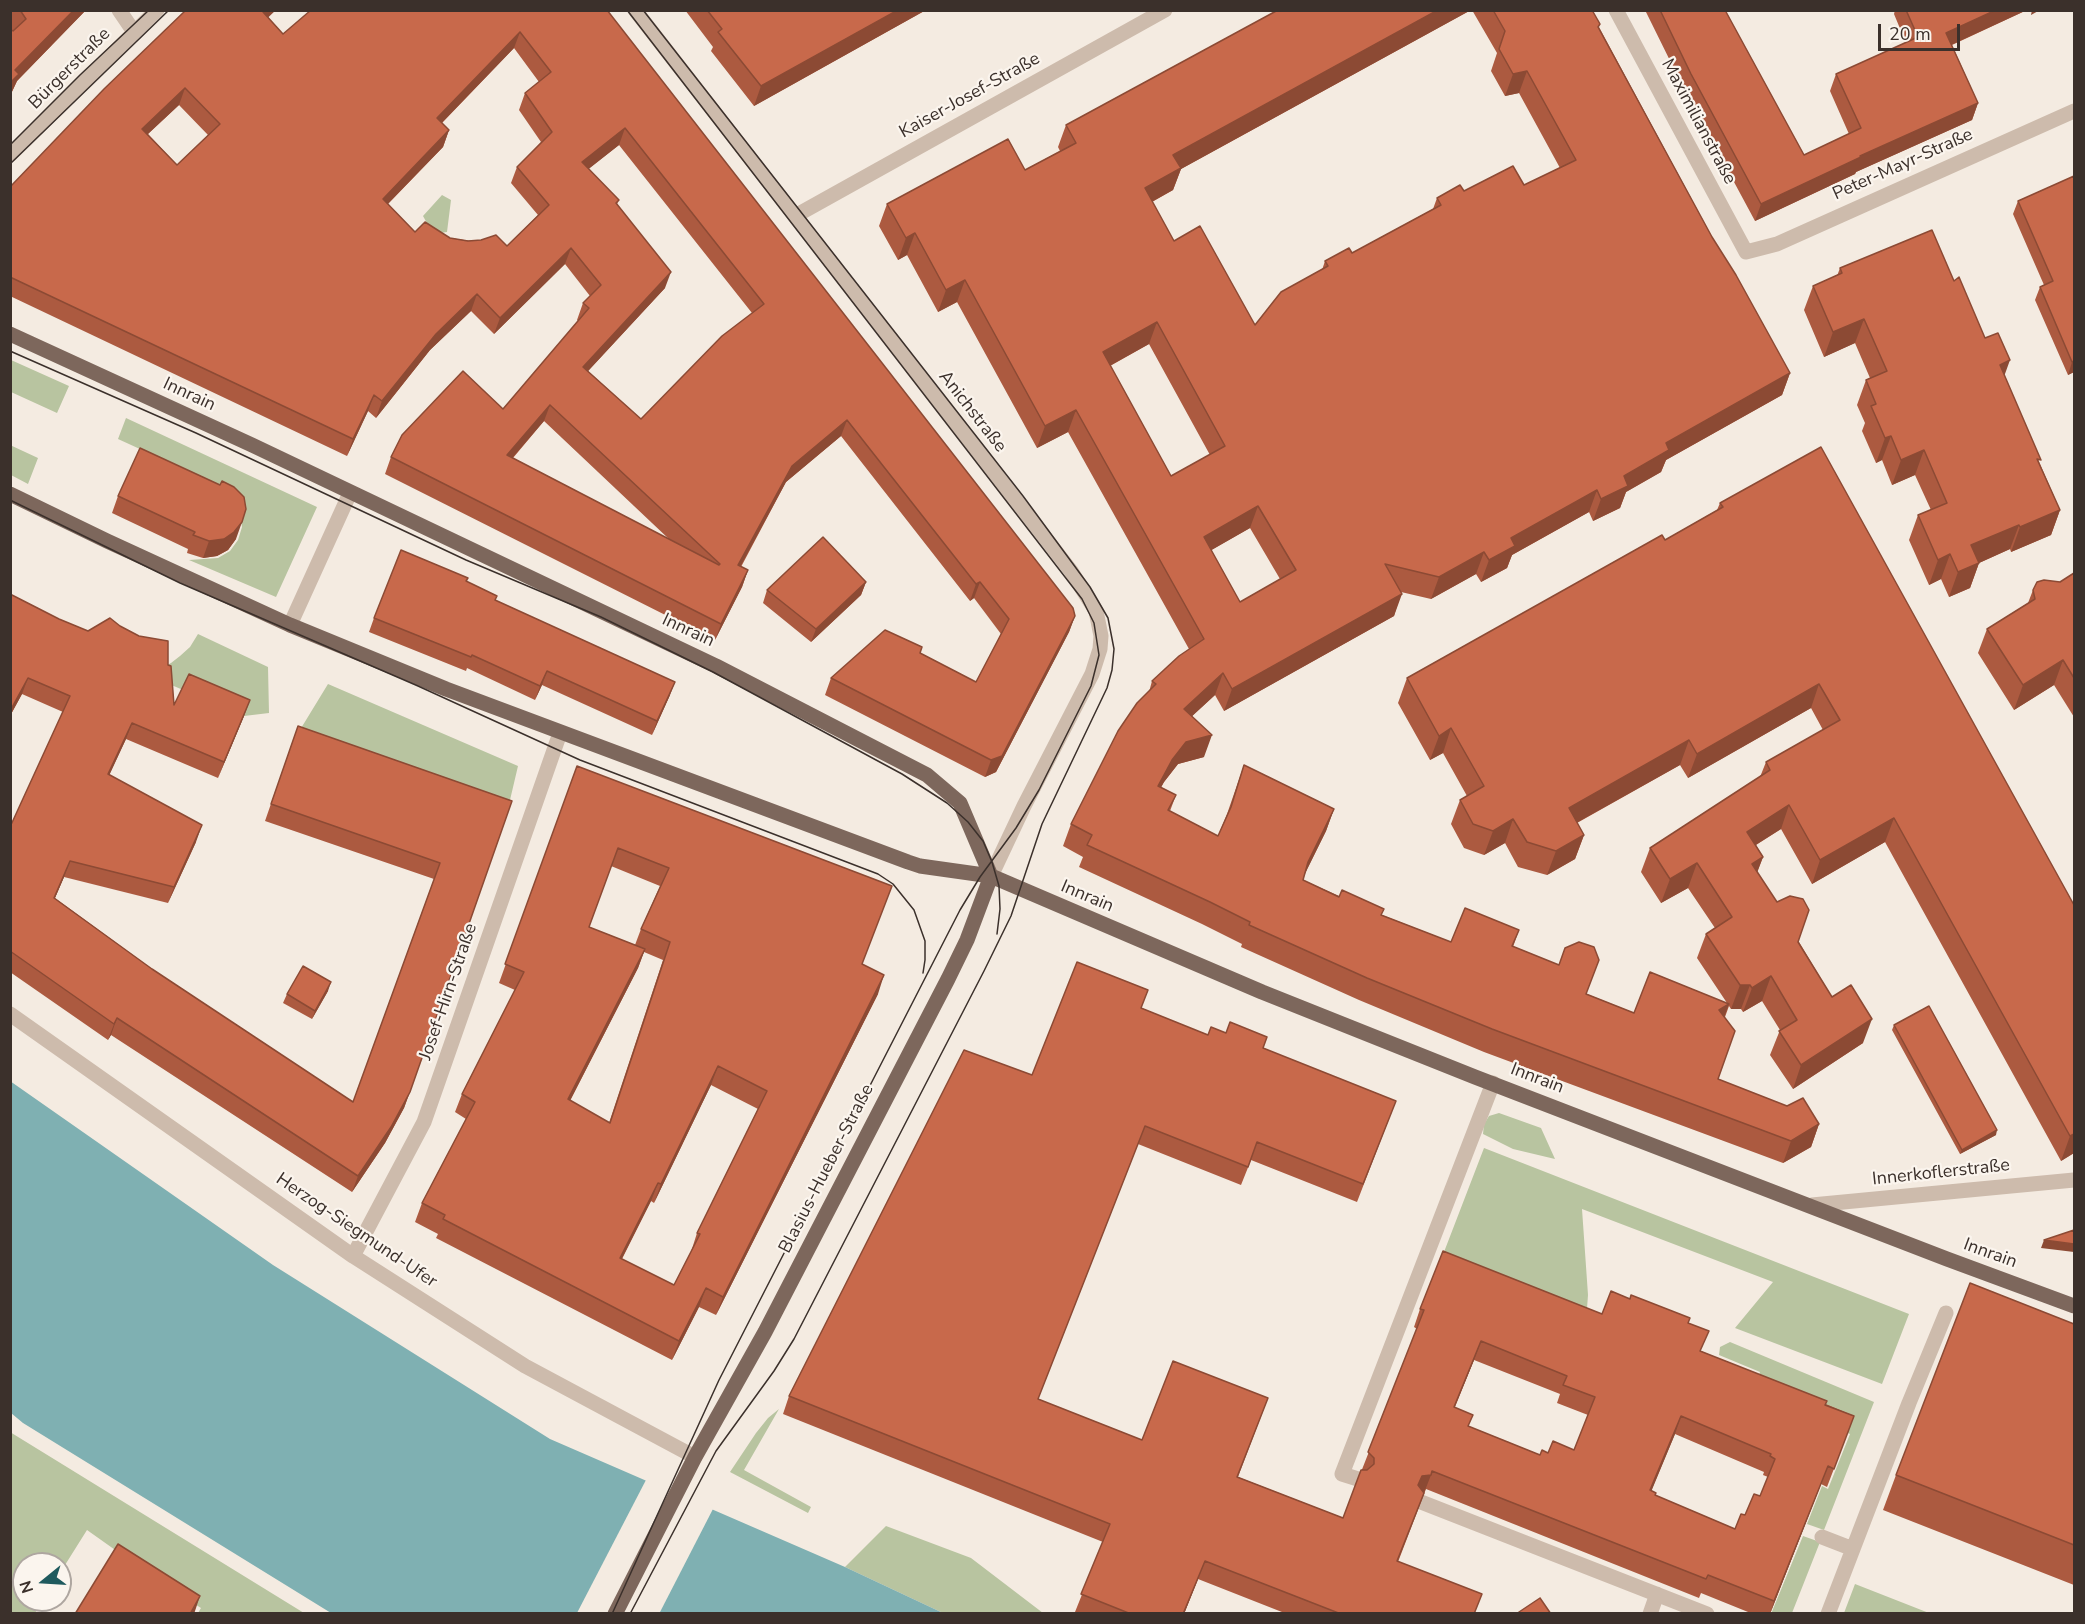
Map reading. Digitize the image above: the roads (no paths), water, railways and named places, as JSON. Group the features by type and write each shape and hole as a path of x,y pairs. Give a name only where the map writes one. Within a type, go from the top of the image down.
{"main road":[{"name":"Innrain","path":"10,334 716,666 927,775 960,803 991,876"},
{"name":"Innrain","path":"10,494 290,625 560,733 920,866 991,876 1263,992 1947,1259 2074,1306"},
{"name":"Blasius-Hueber-Straße","path":"615,1614 686,1474 765,1332 948,979 967,940 991,876"}],"street":[{"path":"119,10 134,32"},
{"name":"Bürgerstraße","path":"10,155 157,10"},
{"name":"Anichstraße","path":"635,10 1071,571 1089,596 1100,621 1100,649 1092,674 991,876"},
{"name":"Kaiser-Josef-Straße","path":"795,216 1165,10"},
{"name":"Maximilianstraße","path":"1616,10 1746,252"},
{"name":"Peter-Mayr-Straße","path":"1746,252 1777,244 2074,111"},
{"path":"290,625 350,493"},
{"name":"Josef-Hirn-Straße","path":"353,1256 424,1122 560,733"},
{"name":"Herzog-Siegmund-Ufer","path":"10,1014 353,1256 525,1366 695,1457"},
{"path":"1358,1479 1342,1474 1493,1083"},
{"name":"Innerkoflerstraße","path":"1812,1206 2074,1180"},
{"path":"1828,1614 1853,1549 1902,1436 1946,1314"},
{"path":"1421,1502 1707,1614"},
{"path":"1822,1537 1853,1549"},
{"path":"1650,1614 1657,1594"}],"water":[{"path":"10,1081 273,1265 550,1439 845,1567 943,1613 331,1613 23,1423 11,1413"}],"tram line":[{"path":"10,145 149,10"},
{"path":"10,164 169,10"},
{"path":"612,1614 719,1380 960,910 1039,790 1091,686 1099,655 1094,623 1082,599 627,10"},
{"path":"630,1614 716,1451 774,1371 794,1339 984,971 1011,916 1042,824 1107,688 1114,649 1108,618 1090,587 1023,496 643,10"},
{"path":"10,351 196,433 466,560 601,617 713,672 902,774 947,803 968,822 983,841 999,886 1000,909 997,934"},
{"path":"10,500 180,583 418,686 580,760 878,874 893,884 914,910 925,941 923,973"}]}
